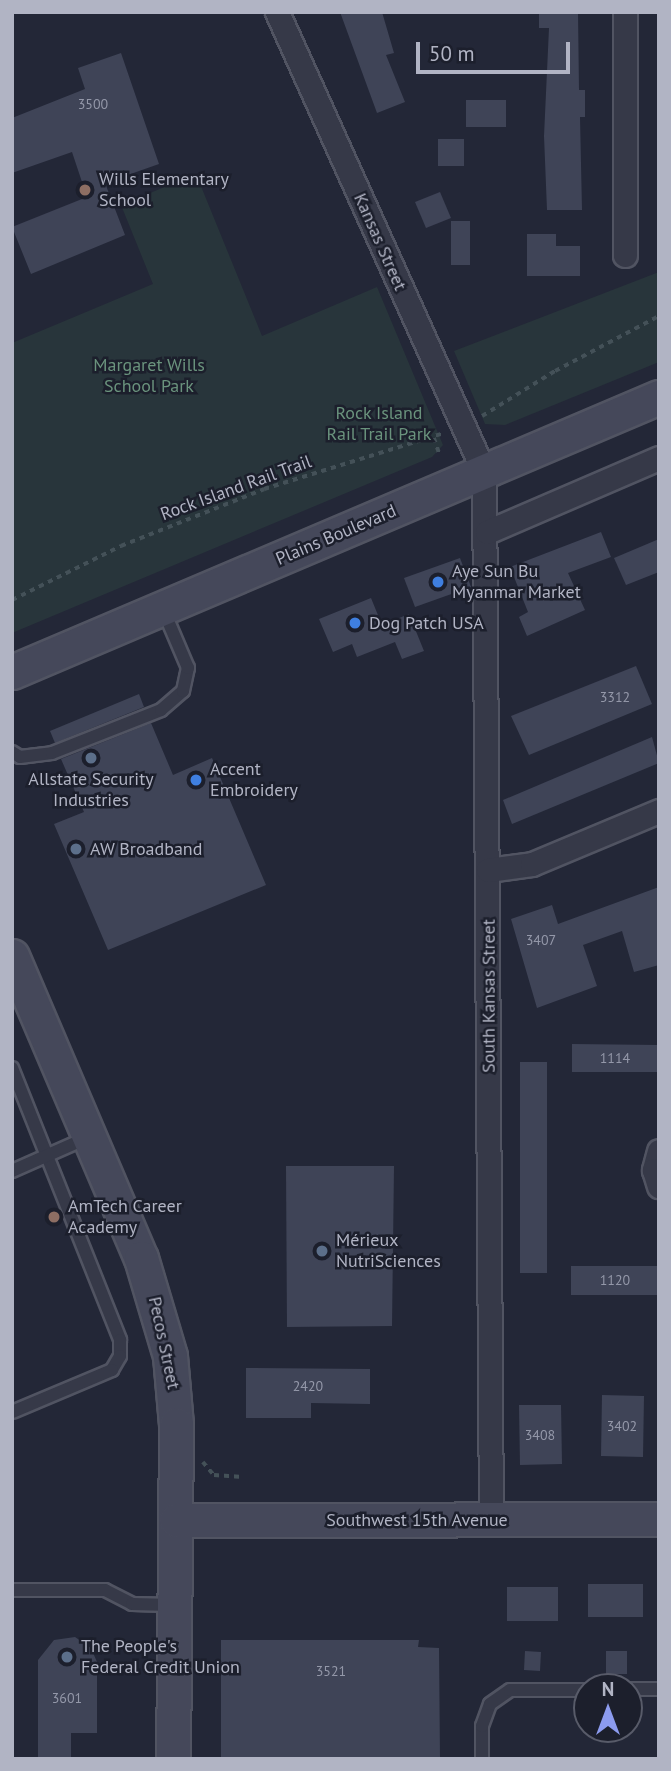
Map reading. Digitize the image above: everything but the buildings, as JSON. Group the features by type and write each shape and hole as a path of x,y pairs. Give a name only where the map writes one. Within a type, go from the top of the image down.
{"main road":[{"name":"Plains Boulevard","path":"12,672 659,397"},
{"name":"Pecos Street","path":"12,957 141,1258 166,1336 175,1387 176,1605 173,1759"},
{"name":"Southwest 15th Avenue","path":"176,1520 659,1519"}],"street":[{"name":"Kansas Street","path":"277,12 484,472"},
{"path":"625,12 625,256"},
{"path":"487,532 659,458"},
{"name":"South Kansas Street","path":"484,472 487,532 491,1520"},
{"path":"488,870 532,864 659,811"},
{"path":"659,1152 654,1170 659,1186"}],"lane":[{"path":"12,752 20,757 52,753 161,710 183,691 188,668 163,609"},
{"path":"12,1068 120,1340 120,1356 112,1370 12,1412"},
{"path":"12,1171 90,1137"},
{"path":"12,1590 105,1590 132,1604 176,1605"},
{"path":"482,1759 482,1726 490,1704 510,1690 573,1689"}],"path":[{"name":"Rock Island Rail Trail","path":"12,600 121,546 264,489 434,438 659,316"},
{"path":"434,438 440,455"},
{"path":"203,1462 214,1475 243,1477"}],"green space":[{"name":"Margaret Wills School Park","path":"196,174 262,336 377,287 443,445 432,457 12,633 12,343 153,284 121,205"},
{"name":"Rock Island Rail Trail Park","path":"659,272 659,362 505,425 485,424 454,351"}],"place":[{"name":"Wills Elementary School","path":"85,190"},
{"name":"Aye Sun Bu Myanmar Market","path":"438,582"},
{"name":"Dog Patch USA","path":"355,623"},
{"name":"Allstate Security Industries","path":"91,758"},
{"name":"Accent Embroidery","path":"196,780"},
{"name":"AW Broadband","path":"76,849"},
{"name":"AmTech Career Academy","path":"54,1217"},
{"name":"Mérieux NutriSciences","path":"322,1251"},
{"name":"The People's Federal Credit Union","path":"67,1657"}]}
